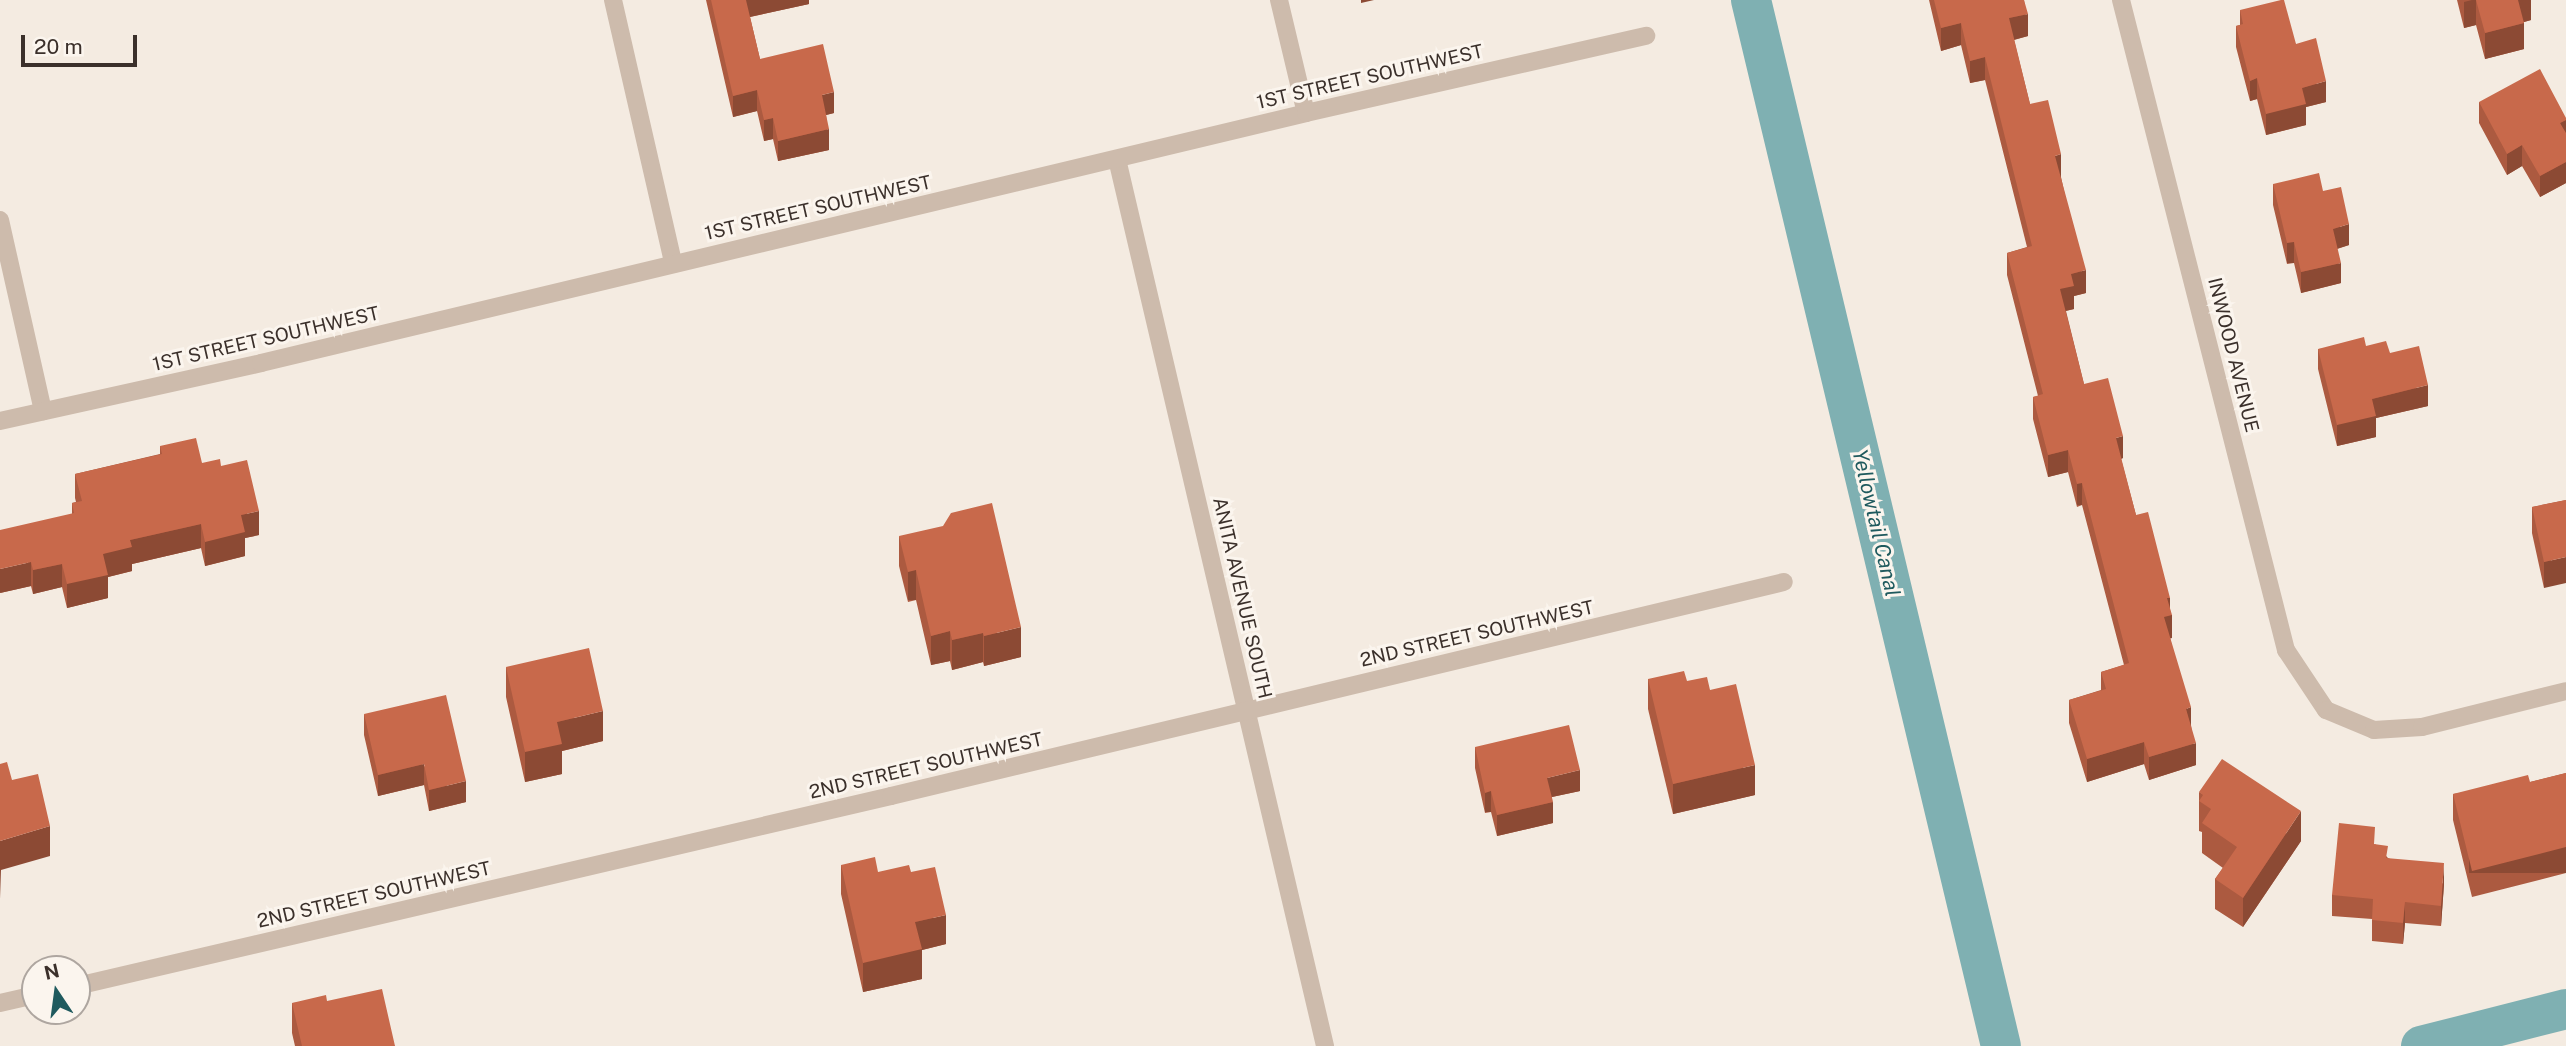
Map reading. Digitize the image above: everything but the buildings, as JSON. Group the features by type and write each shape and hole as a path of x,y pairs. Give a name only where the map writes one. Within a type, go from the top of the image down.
{"street":[{"path":"613,0 673,263"},
{"path":"1279,0 1306,113"},
{"name":"INWOOD AVENUE","path":"2121,0 2286,650 2326,710 2374,730 2422,727 2566,691"},
{"name":"1ST STREET SOUTHWEST","path":"0,421 261,363 1306,113 1646,36"},
{"name":"ANITA AVENUE SOUTH","path":"1117,159 1325,1046"},
{"path":"0,220 43,411"},
{"name":"2ND STREET SOUTHWEST","path":"91,983 1784,582"},
{"path":"0,1003 21,998"}],"waterway":[{"name":"Yellowtail Canal","path":"1751,0 2001,1046"},
{"path":"2421,1046 2566,1009"}]}
